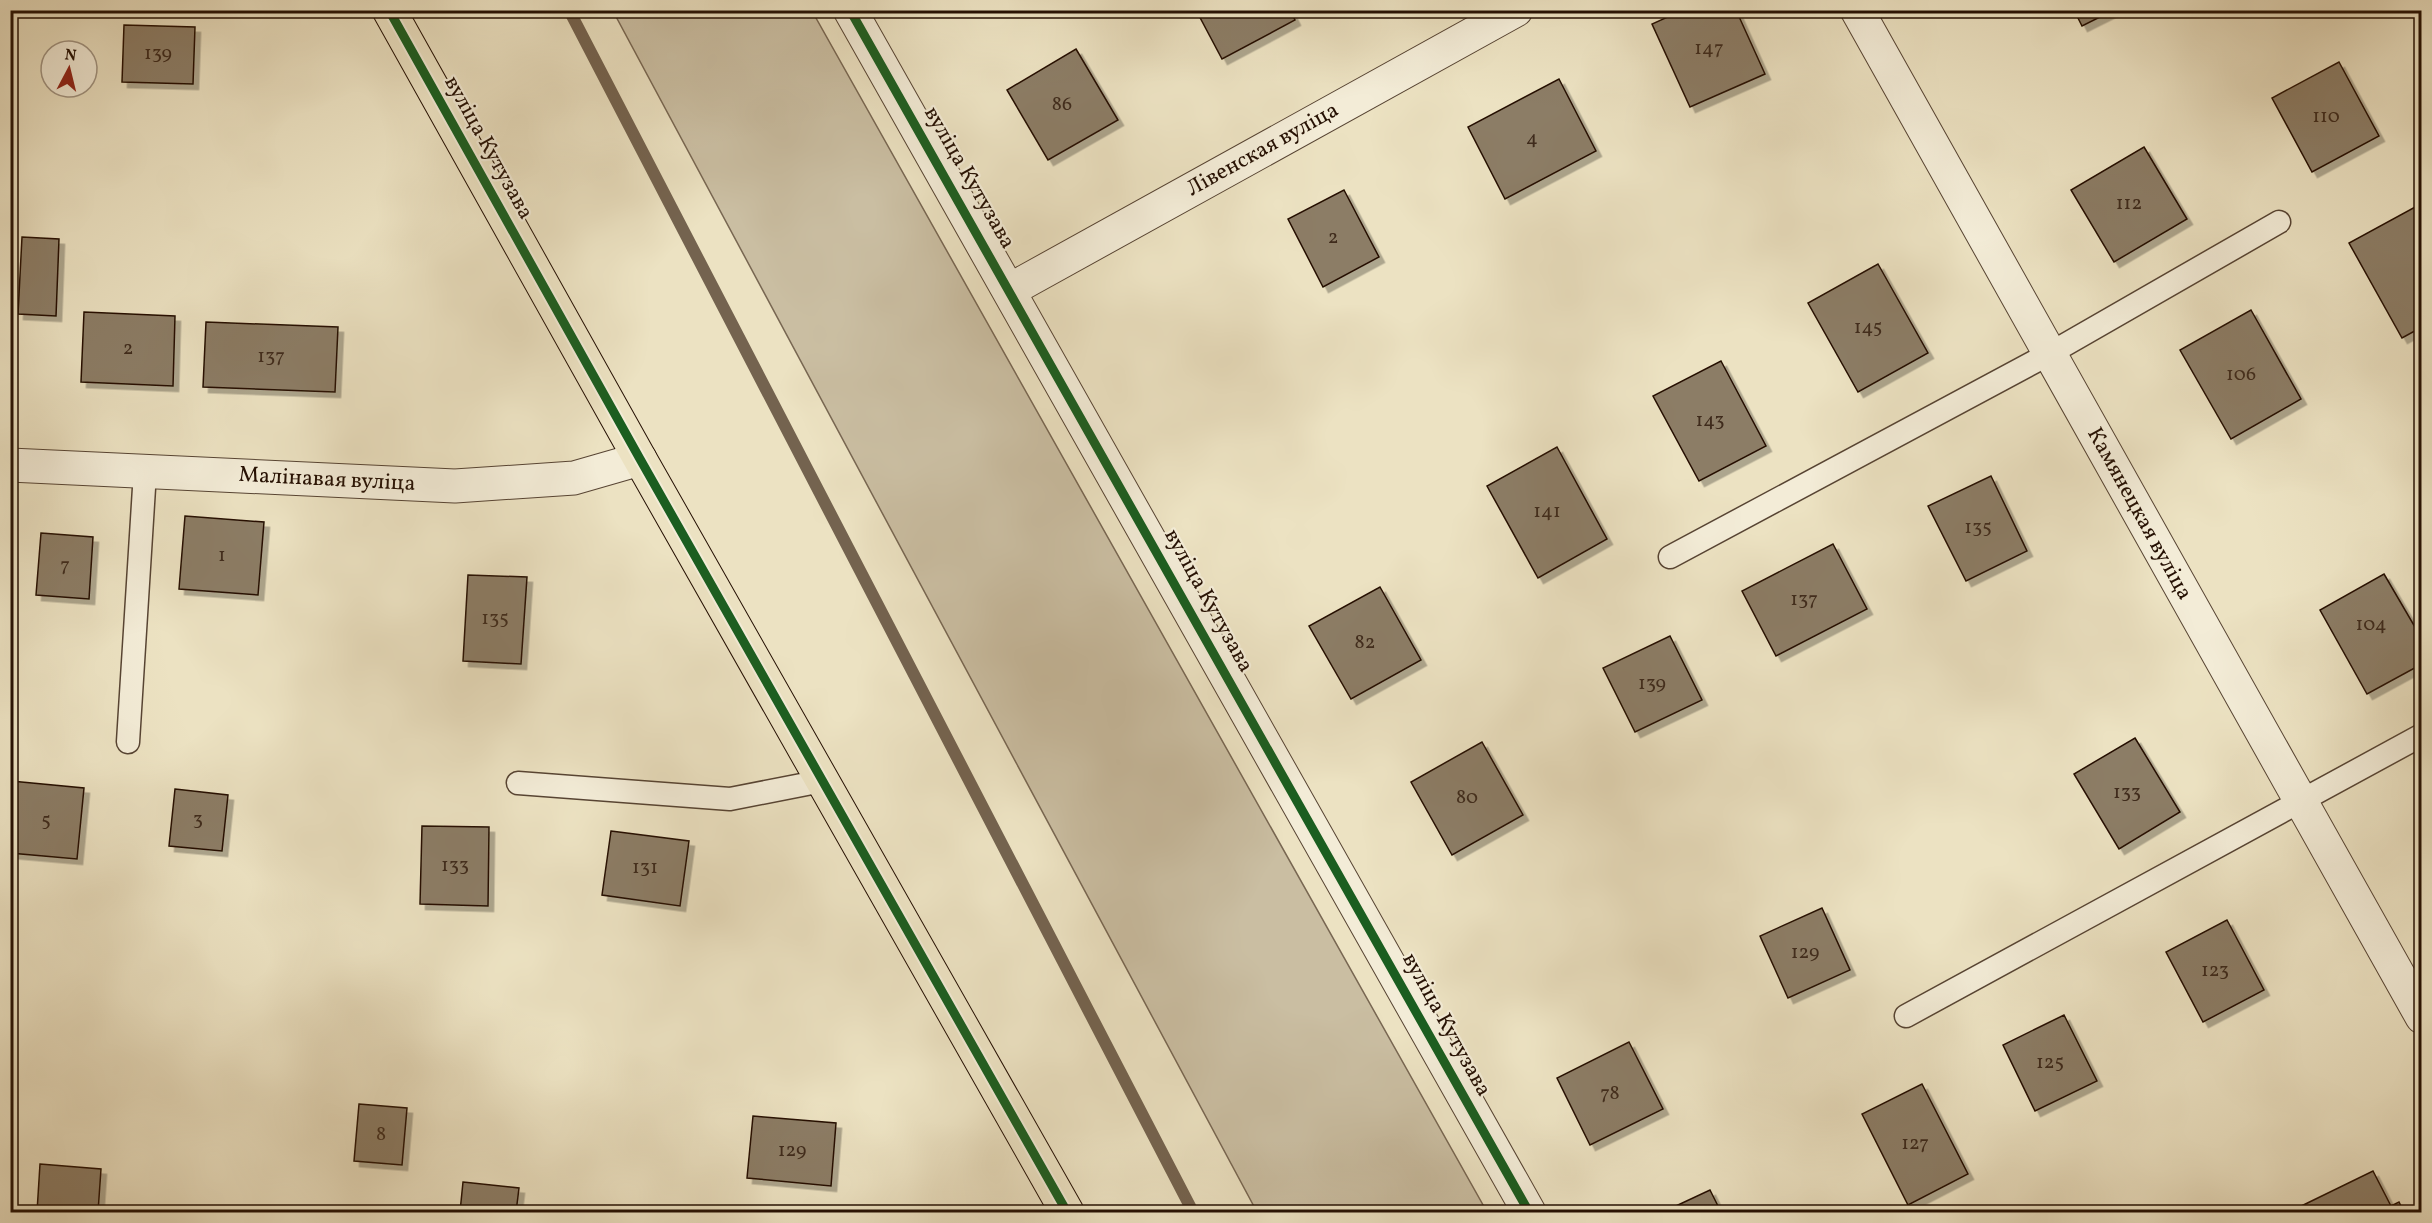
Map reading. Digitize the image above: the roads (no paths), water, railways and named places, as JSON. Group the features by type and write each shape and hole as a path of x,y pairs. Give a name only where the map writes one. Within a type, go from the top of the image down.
{"main road":[{"name":"вуліца Кутузава","path":"389,10 640,459 1067,1212"}],"street":[{"name":"вуліца Кутузава","path":"850,10 1529,1212"},
{"name":"Лівенская вуліца","path":"1010,290 1516,10"},
{"name":"Камянецкая вуліца","path":"1857,10 2421,1017"},
{"name":"Малінавая вуліца","path":"10,465 455,486 574,478 640,459"}],"lane":[{"path":"1670,558 2049,354 2279,222"},
{"path":"128,742 146,471"},
{"path":"1906,1016 2421,735"},
{"path":"518,783 730,799 822,781"}],"waterway":[{"path":"569,10 1193,1212"}]}
